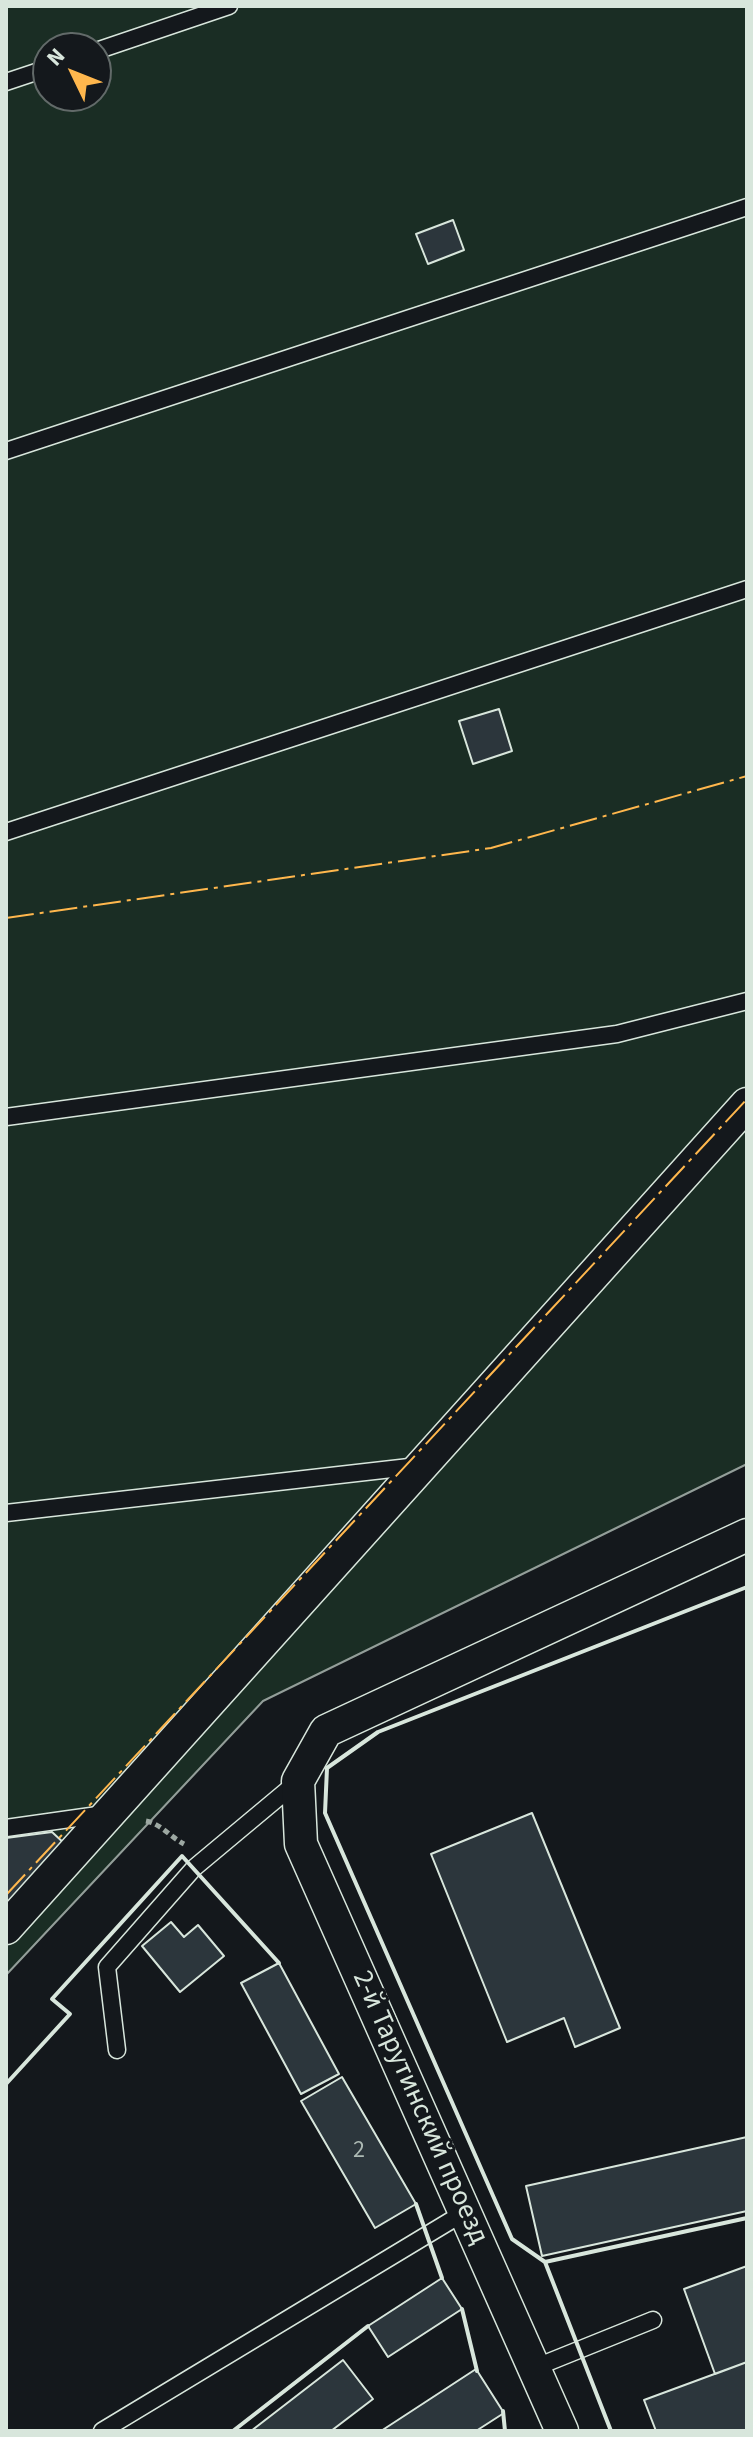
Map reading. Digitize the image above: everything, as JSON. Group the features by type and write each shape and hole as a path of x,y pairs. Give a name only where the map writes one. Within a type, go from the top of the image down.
{"street":[{"path":"6,1928 747,1104"},
{"path":"298,1781 326,1731 747,1535"},
{"name":"2-й Тарутинский проезд","path":"298,1781 301,1844 562,2431"}],"lane":[{"path":"112,46 229,6"},
{"path":"6,82 32,73"},
{"path":"6,451 747,207"},
{"path":"6,832 747,589"},
{"path":"6,1117 617,1034 747,1001"},
{"path":"6,1513 420,1466"},
{"path":"117,2050 107,1967 194,1868 298,1781"},
{"path":"6,1828 111,1814"},
{"path":"102,2431 465,2212"},
{"path":"534,2368 653,2320"}],"green space":[{"path":"6,6 747,6 747,1464 263,1701 6,1975"}],"building":[{"path":"453,220 464,250 428,264 416,234"},
{"path":"499,709 512,751 473,764 459,721"},
{"path":"532,1813 620,2028 575,2047 564,2018 507,2042 431,1854"},
{"path":"52,1832 66,1845 6,1910 6,1838"},
{"path":"171,1922 184,1937 198,1925 224,1956 180,1992 142,1946"},
{"path":"279,1963 339,2074 301,2094 241,1983"},
{"path":"342,2077 416,2204 375,2228 301,2101"},
{"path":"747,2137 747,2211 542,2256 526,2186"},
{"path":"747,2266 747,2362 715,2374 684,2289"},
{"path":"442,2278 462,2309 388,2357 368,2326"},
{"path":"343,2360 373,2399 331,2431 251,2431"},
{"path":"747,2362 747,2431 656,2431 644,2400"},
{"path":"476,2369 504,2413 476,2431 381,2431"}],"wall":[{"path":"611,2431 545,2262 512,2239 325,1813 327,1768 378,1732 747,1587"},
{"path":"6,2084 70,2014 52,1999 182,1856 279,1963"},
{"path":"416,2204 442,2278"},
{"path":"545,2262 747,2218"},
{"path":"462,2309 477,2371"},
{"path":"233,2431 368,2326"},
{"path":"503,2411 505,2431"}],"power":[{"path":"6,918 491,848 747,776"},
{"path":"6,1895 747,1099"}]}
